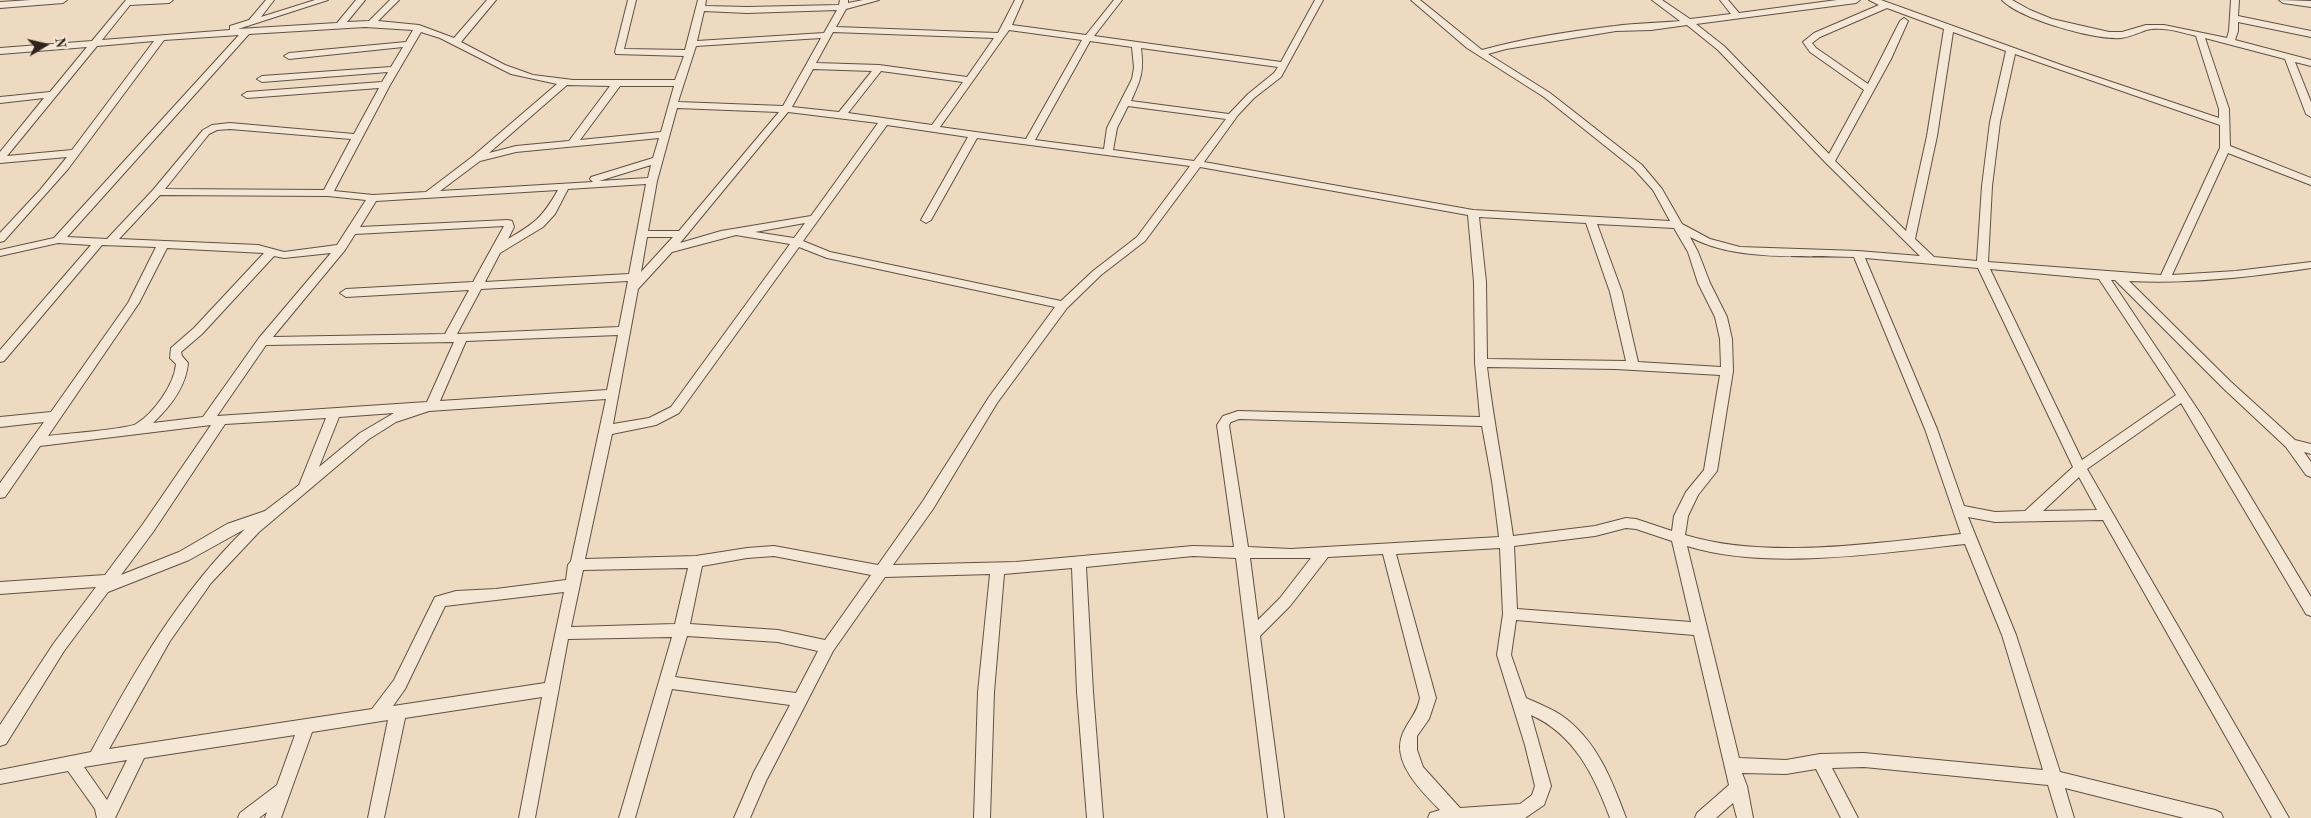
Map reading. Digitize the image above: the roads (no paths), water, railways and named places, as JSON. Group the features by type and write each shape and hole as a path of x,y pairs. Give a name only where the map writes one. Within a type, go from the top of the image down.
{"street":[{"path":"0,5 63,0"},
{"path":"0,159 128,2 169,0"},
{"path":"253,21 270,0"},
{"path":"216,34 324,0"},
{"path":"371,24 395,0"},
{"path":"456,42 492,0"},
{"path":"632,0 619,52 690,49 829,32 1001,36"},
{"path":"527,818 575,565 606,430 652,182 702,4 746,10 875,0"},
{"path":"934,129 1007,27 1019,0"},
{"path":"1029,143 1088,39 1118,0"},
{"path":"742,818 760,777 828,647 928,505 993,400 1063,305 1097,273 1140,239 1232,117 1251,96 1278,75 1319,0"},
{"path":"1415,0 1480,52 1548,95 1638,167 1657,189 1693,252 1704,283 1721,317 1726,339 1727,371 1710,471 1693,492 1681,516 1678,538 1734,765 1745,818"},
{"path":"1656,0 1704,33 1721,48 1830,161 1930,260"},
{"path":"1724,0 1736,15"},
{"path":"1480,52 1616,28 1651,27 1736,15 1792,4 1854,0"},
{"path":"1873,0 2011,50 2224,123"},
{"path":"2006,0 2031,14 2050,21 2100,33 2120,36 2130,34 2141,28 2154,27 2230,41 2311,63"},
{"path":"2230,41 2234,35 2232,8 2235,0"},
{"path":"2283,0 2311,4"},
{"path":"340,25 357,1"},
{"path":"346,293 476,286 634,282 670,249 786,109 811,66 843,3"},
{"path":"1869,89 1813,50 1807,42 1886,6"},
{"path":"1897,10 1904,21"},
{"path":"1904,21 1922,18"},
{"path":"2234,18 2311,34"},
{"path":"1830,161 1904,21"},
{"path":"0,51 340,25 390,24 419,28 456,42 513,72 542,80 564,82 679,82"},
{"path":"1007,27 1283,65"},
{"path":"328,193 385,85 419,28"},
{"path":"1910,240 1932,136 1939,81 1949,28"},
{"path":"58,240 246,32"},
{"path":"2164,279 2225,148 2224,110 2200,35"},
{"path":"3,234 73,153 161,38"},
{"path":"289,56 410,44"},
{"path":"1108,154 1112,128 1138,74 1136,45"},
{"path":"2011,50 1995,122 1987,186 1982,265 2080,468 2281,818"},
{"path":"2289,57 2311,114"},
{"path":"811,66 879,68 970,80"},
{"path":"842,115 879,68"},
{"path":"262,79 395,69"},
{"path":"428,196 476,159 564,82"},
{"path":"572,144 618,82"},
{"path":"246,95 385,85"},
{"path":"0,100 54,94"},
{"path":"1125,103 1232,117"},
{"path":"673,105 786,109 842,115 1108,154 1197,164 1473,212 1676,225 1706,241 1740,250 1858,254 2103,276 2164,279 2236,275 2311,265"},
{"path":"606,430 653,422 665,418 675,410 884,122"},
{"path":"0,358 17,336 104,242 157,192 206,132 215,127 230,126 358,137"},
{"path":"476,159 516,149 664,135"},
{"path":"926,220 974,135"},
{"path":"492,144 516,149"},
{"path":"2225,148 2311,182"},
{"path":"0,159 73,153"},
{"path":"579,185 657,160"},
{"path":"157,192 328,193 373,198 652,182"},
{"path":"495,252 539,225 550,214 565,186"},
{"path":"0,739 59,647 107,584 214,421 263,340 341,248 373,198"},
{"path":"1436,818 1523,811 1538,800 1543,786 1533,745 1504,655 1510,614 1507,542 1499,481 1487,422 1481,363 1479,274 1473,212"},
{"path":"670,249 721,234 815,218"},
{"path":"1591,221 1616,292 1633,366"},
{"path":"352,231 508,223 509,227 476,286 432,405"},
{"path":"642,234 684,232 721,234"},
{"path":"738,232 797,242 827,255 852,261 1063,305"},
{"path":"3,255 58,240 258,248 284,255 341,248"},
{"path":"0,493 133,303 163,244"},
{"path":"138,429 160,410 183,371 182,363 176,358 175,351 198,331 271,252"},
{"path":"1858,254 1931,430 1968,533 2009,635 2066,818"},
{"path":"2103,276 2183,396 2311,610"},
{"path":"2118,277 2227,385 2291,444 2311,472"},
{"path":"263,340 401,340 623,331"},
{"path":"0,339 17,336"},
{"path":"1481,363 1633,366 1727,371"},
{"path":"37,442 214,421 612,394"},
{"path":"2028,517 2080,468 2183,396"},
{"path":"96,758 136,682 171,629 199,590 235,548 274,511 371,430 388,420 432,405"},
{"path":"304,487 334,413"},
{"path":"1276,818 1242,553 1223,425 1226,419 1238,415 1487,422"},
{"path":"0,422 55,416"},
{"path":"2291,444 2311,449"},
{"path":"1960,510 1995,517 2108,515"},
{"path":"1,589 107,584 184,556 232,528 274,511"},
{"path":"575,565 696,562 747,553 774,552 882,571 998,568 1193,551 1242,553 1325,552 1507,542 1594,531 1626,523 1636,524 1711,548 1791,553 1886,548 1968,533 1995,517"},
{"path":"1388,548 1428,698 1424,714 1410,736 1411,758 1420,776 1435,796 1458,817"},
{"path":"1252,635 1285,602 1325,552"},
{"path":"627,818 681,630 696,562"},
{"path":"1079,562 1085,692 1095,818"},
{"path":"982,818 986,692 998,568"},
{"path":"377,715 400,684 426,626 440,601 456,597 496,595 571,586"},
{"path":"1510,614 1701,629"},
{"path":"562,633 681,630 778,636 828,647"},
{"path":"666,682 800,700"},
{"path":"0,777 96,758 550,690"},
{"path":"1518,702 1556,720 1581,744 1603,778 1618,818"},
{"path":"376,818 398,712"},
{"path":"273,818 306,726"},
{"path":"106,818 139,752"},
{"path":"1734,765 1786,767 1820,761 1864,760 2053,778 2215,818"},
{"path":"1820,761 1850,818"},
{"path":"72,763 102,806 106,818"},
{"path":"1703,818 1739,786"},
{"path":"246,818 284,789"}]}
